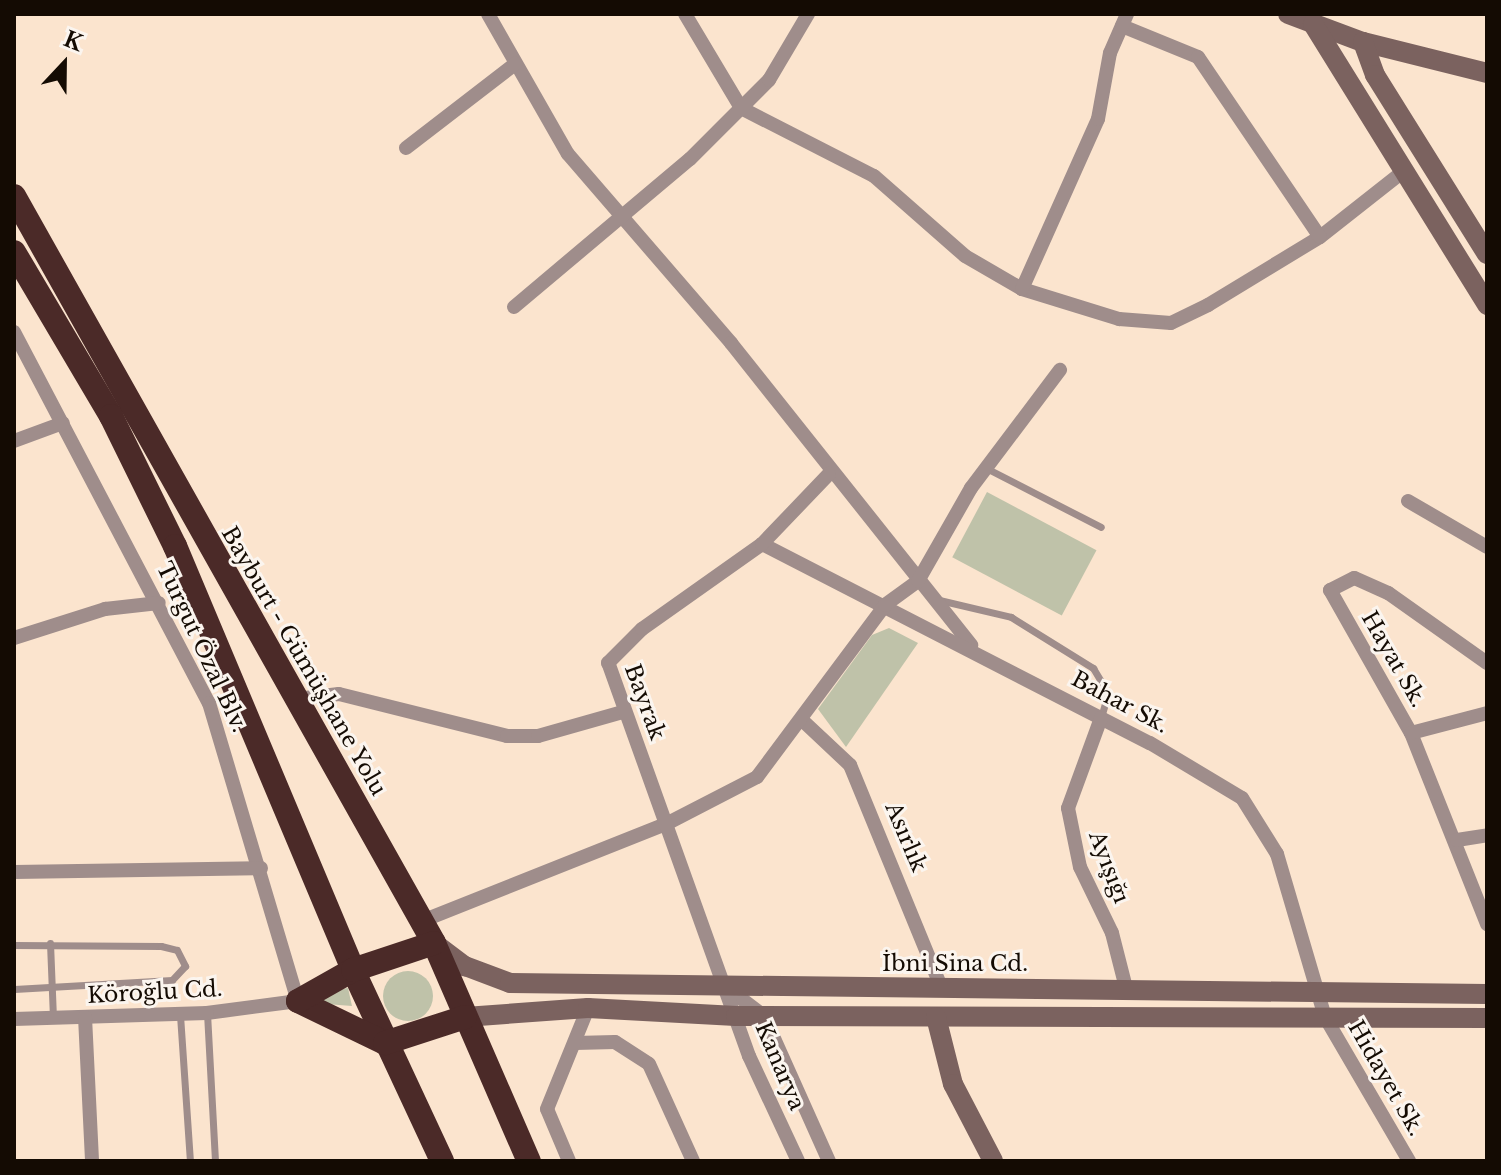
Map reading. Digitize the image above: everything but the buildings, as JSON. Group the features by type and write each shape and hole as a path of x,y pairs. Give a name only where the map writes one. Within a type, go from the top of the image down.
{"highway":[{"name":"Bayburt - Gümüşhane Yolu","path":"14,196 434,943 529,1161"},
{"path":"14,252 111,416 175,546 353,970 442,1161"},
{"path":"298,1001 353,970 434,943"},
{"path":"298,1001 385,1043 465,1017"}],"main road":[{"path":"1288,14 1363,42 1487,73"},
{"path":"1313,24 1487,305"},
{"path":"1363,42 1375,75 1487,254"},
{"name":"İbni Sina Cd.","path":"434,943 465,966 510,983 1487,994"},
{"path":"465,1017 588,1008 736,1016 1487,1018"},
{"path":"936,1017 953,1084 993,1161"}],"street":[{"path":"488,14 568,154 620,219 731,343 829,474 976,651"},
{"path":"685,14 741,108 874,176 965,256 1022,289 1119,319 1171,323 1320,237 1404,171"},
{"path":"514,307 620,219 741,108 769,80 808,14"},
{"path":"1022,289 1098,119 1124,20 1198,57 1320,237"},
{"path":"406,148 515,64"},
{"name":"Turgut Özal Blv.","path":"14,332 209,703 261,868 298,1001"},
{"path":"422,921 668,823 757,777 885,605 918,581 986,468 1060,370"},
{"path":"14,441 63,423"},
{"name":"Bayrak","path":"726,986 668,823 610,681 616,650 762,544 829,474"},
{"path":"1408,501 1487,547"},
{"name":"Bahar Sk.","path":"762,544 976,651 1217,780 1256,813 1323,992 1325,1017"},
{"name":"Hayat Sk.","path":"1487,663 1388,593 1354,578 1330,590 1411,733 1457,840 1487,924"},
{"path":"14,638 105,609 159,603"},
{"path":"297,699 339,694 507,736 538,736 623,712"},
{"path":"1411,733 1487,713"},
{"name":"Ayışığı","path":"1101,718 1068,808 1080,867 1112,933 1126,988"},
{"name":"Asırlık","path":"802,720 850,765 942,989"},
{"path":"1457,840 1487,835"},
{"path":"14,872 261,868"},
{"path":"726,986 764,1016 829,1161"},
{"name":"Kanarya","path":"726,986 798,1161"},
{"name":"Köroğlu Cd.","path":"14,1019 180,1015 298,1001"},
{"path":"569,1161 547,1109 588,1008"},
{"path":"85,1017 92,1161"},
{"name":"Hidayet Sk.","path":"1325,1017 1409,1161"},
{"path":"575,1043 615,1042 649,1064 693,1161"}],"lane":[{"path":"986,468 1101,527"},
{"path":"933,599 1011,617 1093,668 1108,693 1101,718"},
{"path":"50,943 53,1018"},
{"path":"14,945 161,946 177,950 185,966 172,980 14,989"},
{"path":"207,1013 215,1161"},
{"path":"180,1015 190,1161"}],"green space":[{"path":"987,492 1096,550 1062,616 952,557"},
{"path":"889,628 918,643 846,747 818,709 872,635"},
{"path":"408,971 426,978 433,996 426,1014 408,1021 390,1014 383,996 390,978"},
{"path":"348,988 352,1006 313,1003 313,993"}]}
